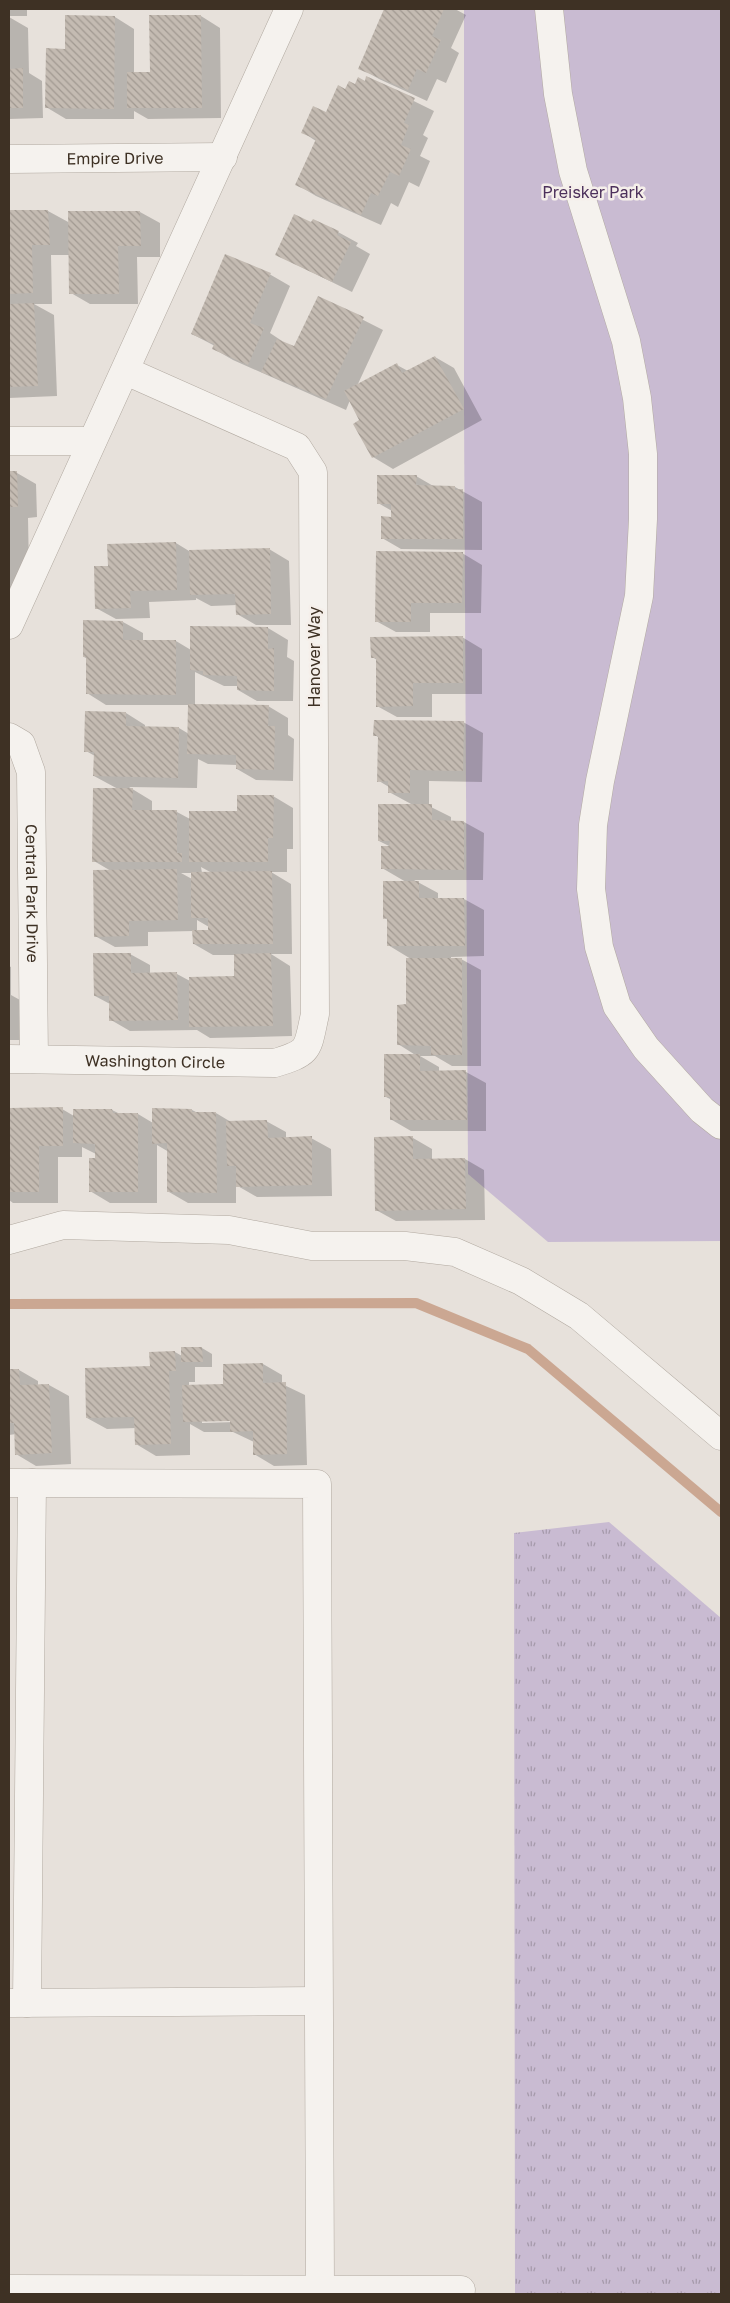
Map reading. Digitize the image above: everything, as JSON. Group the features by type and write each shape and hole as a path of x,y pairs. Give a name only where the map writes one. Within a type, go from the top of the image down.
{"street":[{"path":"9,625 289,9"},
{"path":"549,9 558,94 573,170 626,340 637,398 643,454 643,519 639,596 600,781 593,825 590,889 599,948 617,1006 646,1048 702,1110 721,1125"},
{"name":"Empire Drive","path":"9,159 223,157"},
{"name":"Hanover Way","path":"126,371 297,447 314,472 315,1014 308,1046 300,1055"},
{"path":"9,442 92,441"},
{"name":"Central Park Drive","path":"9,737 21,744 31,772 21,1059"},
{"name":"Washington Circle","path":"21,1059 275,1062 300,1055"},
{"path":"9,1240 63,1225 229,1230 312,1246 405,1246 455,1252 521,1281 579,1316 721,1436"},
{"path":"318,2001 18,2003 20,1483 317,1484 320,2289"},
{"path":"9,2289 461,2290"}],"green space":[{"name":"Preisker Park","path":"464,9 721,9 721,1241 548,1242 468,1174"},
{"path":"609,1522 721,1618 721,2294 515,2294 514,1533"}],"building":[{"path":"384,9 444,9 432,36 441,40 426,73 417,69 408,90 358,69"},
{"path":"65,15 115,16 114,109 45,108 46,48 65,49"},
{"path":"149,15 201,15 202,108 127,108 127,72 150,72"},
{"path":"23,68 23,108 9,108 9,69"},
{"path":"366,76 415,98 404,123 409,125 401,145 411,149 399,176 390,172 378,196 371,193 361,215 295,185 316,139 301,133 313,106 326,112 338,85 345,89 349,81 355,84 358,77 365,81"},
{"path":"9,210 48,210 50,245 32,245 33,293 9,294"},
{"path":"68,211 140,211 141,246 118,246 119,294 69,294"},
{"path":"294,214 311,222 313,219 339,231 337,235 351,242 332,282 275,255"},
{"path":"225,254 271,273 250,323 264,328 248,365 212,349 214,344 191,334"},
{"path":"318,296 364,317 326,399 261,372 277,339 294,346"},
{"path":"34,303 38,386 9,387 9,304"},
{"path":"435,356 464,409 372,458 353,424 359,420 344,391 397,363 402,373"},
{"path":"9,471 17,471 18,507 9,507"},
{"path":"377,475 417,475 416,485 455,486 455,490 463,489 463,539 381,539 381,516 391,517 391,504 377,504"},
{"path":"176,542 177,590 130,591 131,608 95,609 94,566 108,566 107,544"},
{"path":"270,548 271,614 236,615 235,594 190,595 189,550"},
{"path":"376,551 463,552 462,603 411,603 411,622 375,622"},
{"path":"83,620 123,621 123,640 176,640 176,695 86,694"},
{"path":"190,626 268,627 268,649 274,648 274,691 237,690 237,676 203,675 203,671 190,670"},
{"path":"463,636 463,683 413,683 413,706 376,707 376,658 371,658 370,637"},
{"path":"188,704 269,705 268,726 275,726 274,770 236,769 236,755 187,754"},
{"path":"85,711 126,712 126,726 179,727 178,778 93,776 94,752 84,752"},
{"path":"374,720 464,721 463,771 410,770 410,793 388,793 388,781 377,782 378,736 373,736"},
{"path":"93,788 133,788 132,810 177,810 177,853 182,853 182,862 92,862"},
{"path":"237,795 274,795 273,838 268,838 268,862 189,862 189,811 237,811"},
{"path":"378,804 432,804 432,820 464,821 464,870 381,869 381,846 389,846 390,841 378,841"},
{"path":"177,869 178,920 129,921 129,936 94,937 93,870"},
{"path":"272,871 273,944 193,944 192,930 208,930 208,918 191,918 191,872"},
{"path":"383,881 419,881 419,898 464,898 465,946 387,946 387,918 383,919"},
{"path":"93,953 131,953 131,973 177,972 178,1020 109,1021 109,996 94,996"},
{"path":"271,953 273,1026 189,1027 189,977 234,976 234,954"},
{"path":"406,958 462,958 462,1055 431,1055 431,1046 397,1045 397,1005 406,1004"},
{"path":"384,1054 420,1054 420,1071 466,1070 467,1120 390,1120 390,1097 384,1097"},
{"path":"63,1107 63,1146 39,1146 39,1192 9,1192 9,1108"},
{"path":"152,1108 216,1112 217,1193 167,1192 167,1143 152,1144"},
{"path":"73,1109 112,1109 113,1113 138,1113 138,1192 89,1192 89,1158 95,1158 95,1144 73,1143"},
{"path":"267,1120 268,1138 312,1136 312,1185 236,1187 236,1166 227,1166 226,1121"},
{"path":"413,1136 413,1159 465,1158 466,1209 375,1211 374,1137"},
{"path":"181,1347 202,1347 203,1362 181,1362"},
{"path":"175,1351 176,1371 169,1371 171,1444 135,1445 134,1417 86,1418 85,1368 150,1366 149,1352"},
{"path":"263,1363 263,1383 286,1382 287,1454 253,1455 253,1431 230,1432 230,1421 183,1422 182,1385 223,1384 223,1364"},
{"path":"9,1369 19,1369 20,1385 49,1384 52,1453 15,1455 14,1423 9,1423"}],"waterway":[{"path":"9,1304 416,1303 528,1349 721,1512"}]}
